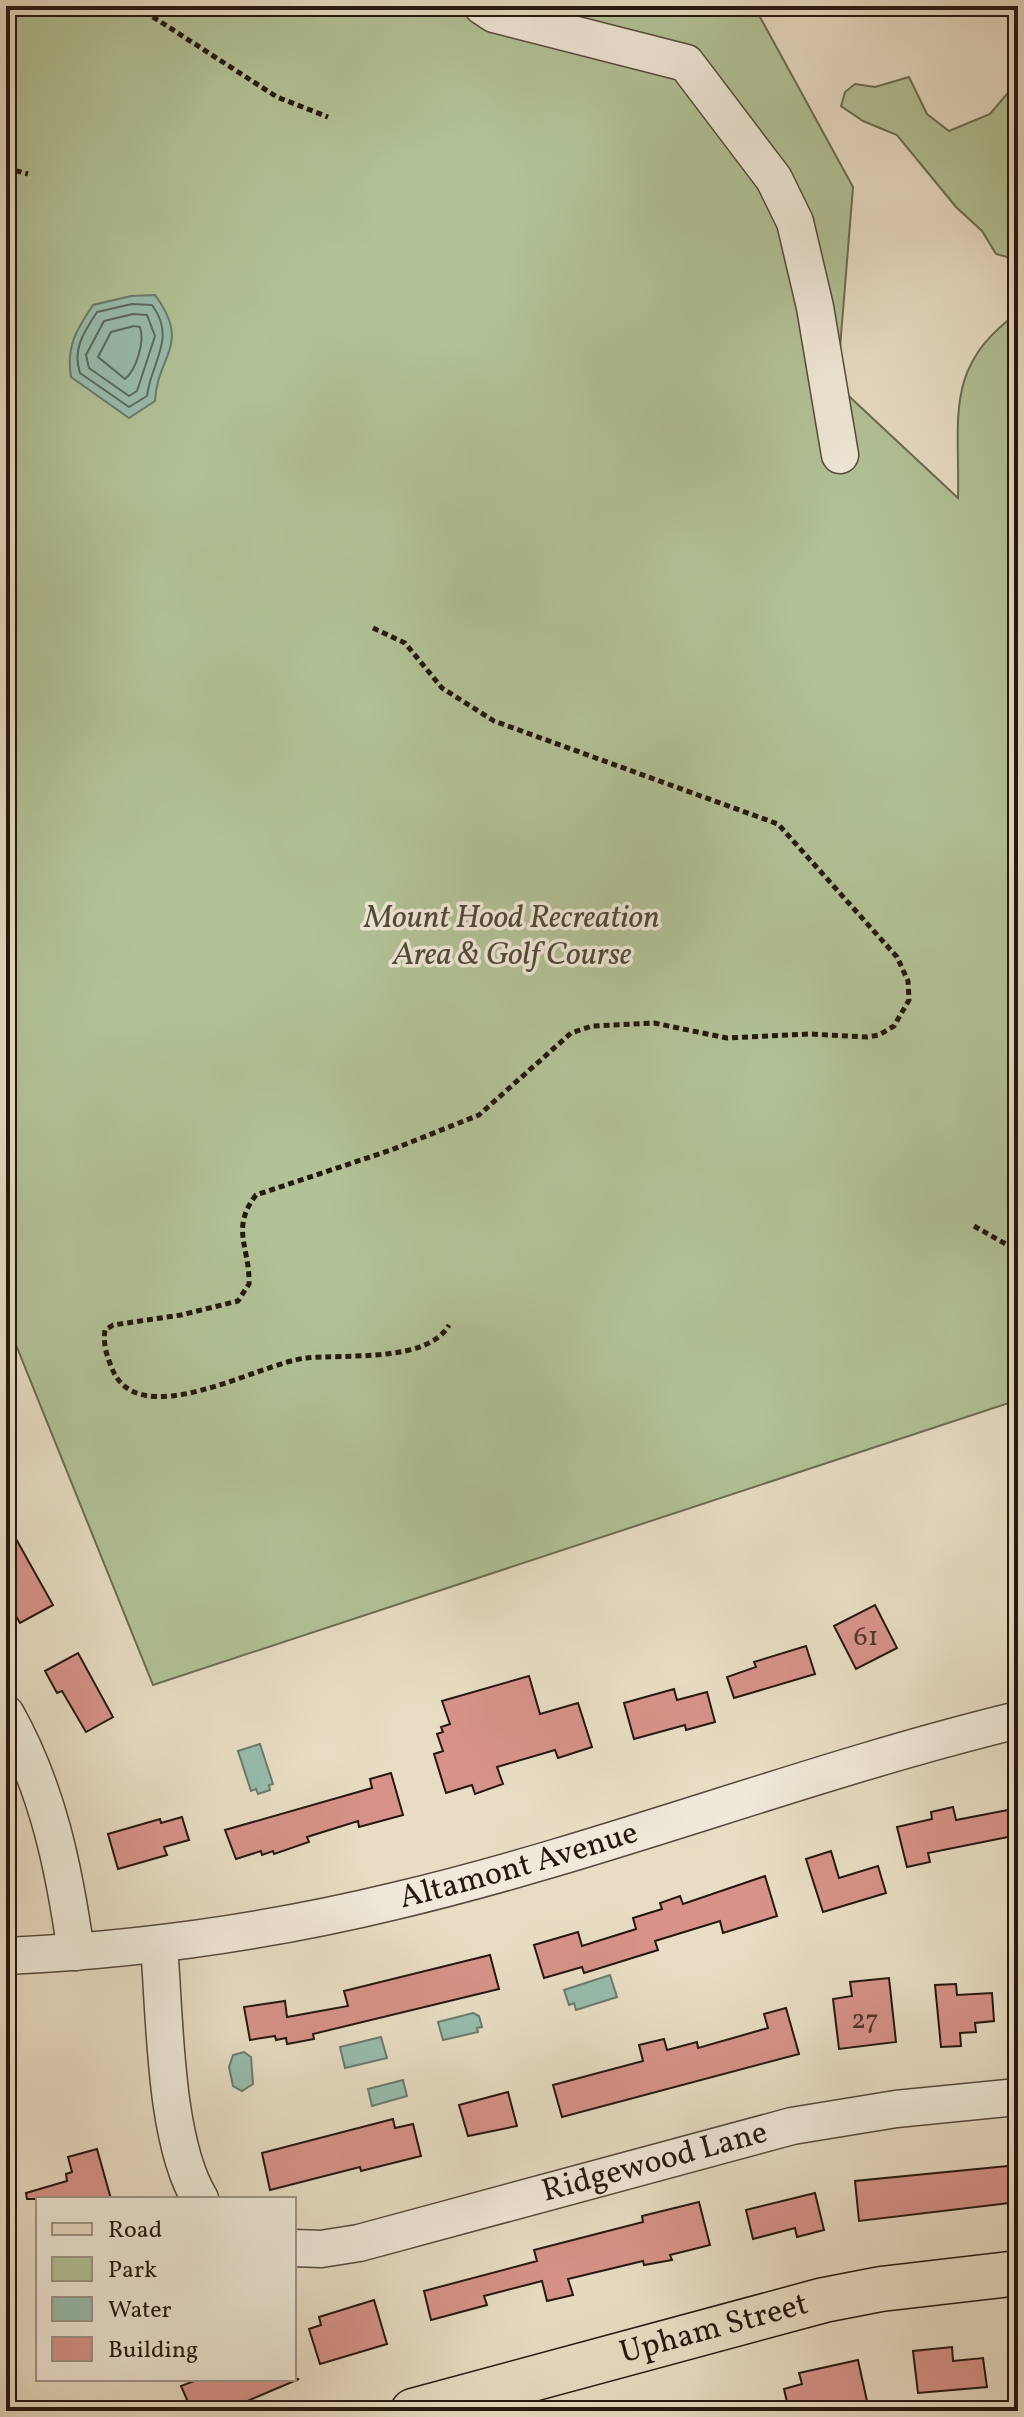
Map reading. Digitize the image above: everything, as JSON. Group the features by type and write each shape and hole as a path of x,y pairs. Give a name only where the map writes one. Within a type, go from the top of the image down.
{"main road":[{"name":"Upham Street","path":"413,2411 824,2300 905,2285 1018,2273"}],"street":[{"path":"482,6 494,14 686,63 774,179 795,222 815,307 840,455"},
{"path":"6,1714 48,1810 64,1870 76,1952"},
{"name":"Altamont Avenue","path":"6,1956 159,1946 271,1928 396,1901 1018,1720"},
{"path":"159,1946 177,2130 189,2177 199,2197"},
{"name":"Ridgewood Lane","path":"296,2248 321,2249 359,2243 803,2124 1018,2097"}],"path":[{"path":"136,6 277,97 328,117"},
{"path":"6,168 28,174"},
{"path":"373,628 405,643 442,688 494,721 778,824 884,940 904,971 910,990 900,1019 879,1035 727,1038 641,1022 592,1026 571,1033 479,1115 391,1150 256,1195 243,1213 241,1225 249,1284 238,1301 181,1315 113,1325 105,1330 104,1338 115,1377 124,1388 139,1394 165,1395 226,1385 293,1360 361,1356 429,1346 440,1339 449,1325"},
{"path":"974,1226 1018,1251"}],"green space":[{"name":"Mount Hood Recreation Area & Golf Course","path":"6,6 754,6 853,187 837,385 958,498 958,419 967,374 977,353 994,333 1018,313 1018,1400 153,1685 6,1320"},
{"path":"909,77 927,114 949,131 990,114 1018,81 1018,260 996,254 982,231 956,207 897,135 863,121 841,106 845,92 855,84 875,87"}],"water":[{"path":"155,295 171,326 170,350 157,385 155,401 129,418 71,377 71,348 77,331 93,305 131,296"},
{"path":"260,1744 273,1784 269,1785 270,1790 258,1794 256,1789 251,1791 238,1751"},
{"path":"610,1975 617,1997 576,2010 574,2003 569,2005 564,1990"},
{"path":"473,2013 479,2016 482,2027 477,2028 478,2032 443,2040 438,2022"},
{"path":"381,2037 387,2058 345,2068 340,2047"},
{"path":"244,2052 251,2057 253,2084 242,2091 233,2086 229,2067 233,2055"},
{"path":"403,2080 407,2096 372,2106 368,2089"}],"building":[{"path":"6,1521 53,1605 20,1623 6,1599"},
{"path":"875,1605 897,1648 856,1669 834,1626"},
{"path":"806,1646 815,1674 734,1698 727,1677 756,1667 754,1662"},
{"path":"78,1653 113,1717 86,1732 62,1691 57,1693 45,1671"},
{"path":"529,1676 540,1714 578,1703 592,1747 558,1758 555,1750 497,1767 503,1784 475,1794 472,1785 446,1793 434,1754 443,1751 437,1734 443,1732 441,1727 450,1724 442,1701"},
{"path":"674,1689 677,1700 707,1692 715,1722 686,1730 685,1725 634,1739 624,1703"},
{"path":"391,1773 403,1815 359,1827 358,1821 307,1837 309,1842 274,1854 273,1851 262,1855 261,1851 236,1859 225,1830 372,1788 370,1779"},
{"path":"953,1807 956,1820 1018,1808 1018,1835 928,1853 930,1862 907,1867 897,1827 932,1819 931,1812"},
{"path":"182,1817 189,1840 164,1847 167,1855 118,1869 108,1834 160,1819 161,1823"},
{"path":"831,1851 839,1878 878,1866 886,1893 823,1912 806,1859"},
{"path":"765,1876 777,1916 723,1933 720,1921 655,1941 658,1950 584,1973 582,1967 544,1978 534,1945 578,1932 582,1946 636,1929 633,1918 662,1909 660,1903 680,1896 683,1904"},
{"path":"490,1955 499,1989 313,2034 314,2039 287,2044 286,2038 276,2040 275,2036 250,2040 244,2007 285,2001 287,2017 348,2006 344,1991"},
{"path":"889,1978 896,2042 839,2049 833,1999 852,1996 850,1982"},
{"path":"956,1984 957,1995 992,1993 994,2021 975,2023 976,2032 960,2033 961,2046 941,2047 935,1985"},
{"path":"786,2008 799,2054 562,2117 553,2085 643,2061 639,2045 664,2039 667,2050 697,2042 698,2048 768,2028 764,2014"},
{"path":"508,2092 517,2126 468,2136 459,2105"},
{"path":"393,2119 395,2128 413,2124 421,2156 361,2171 360,2167 270,2190 262,2153"},
{"path":"97,2149 110,2197 27,2199 26,2193 67,2181 66,2174 72,2172 68,2157"},
{"path":"1018,2165 1018,2202 859,2221 855,2181"},
{"path":"815,2193 824,2230 797,2237 795,2228 753,2239 746,2210"},
{"path":"699,2202 710,2245 670,2255 672,2260 644,2265 643,2261 568,2279 573,2295 547,2301 542,2281 484,2296 487,2305 431,2320 424,2291 537,2261 534,2250 643,2222 642,2216"},
{"path":"374,2300 387,2344 320,2364 309,2329 321,2325 319,2317"},
{"path":"952,2347 953,2361 983,2358 987,2387 918,2393 913,2351"},
{"path":"858,2360 867,2401 824,2411 789,2411 784,2389 802,2384 799,2373"},
{"path":"194,2381 294,2381 224,2411 192,2411 181,2386"}]}
